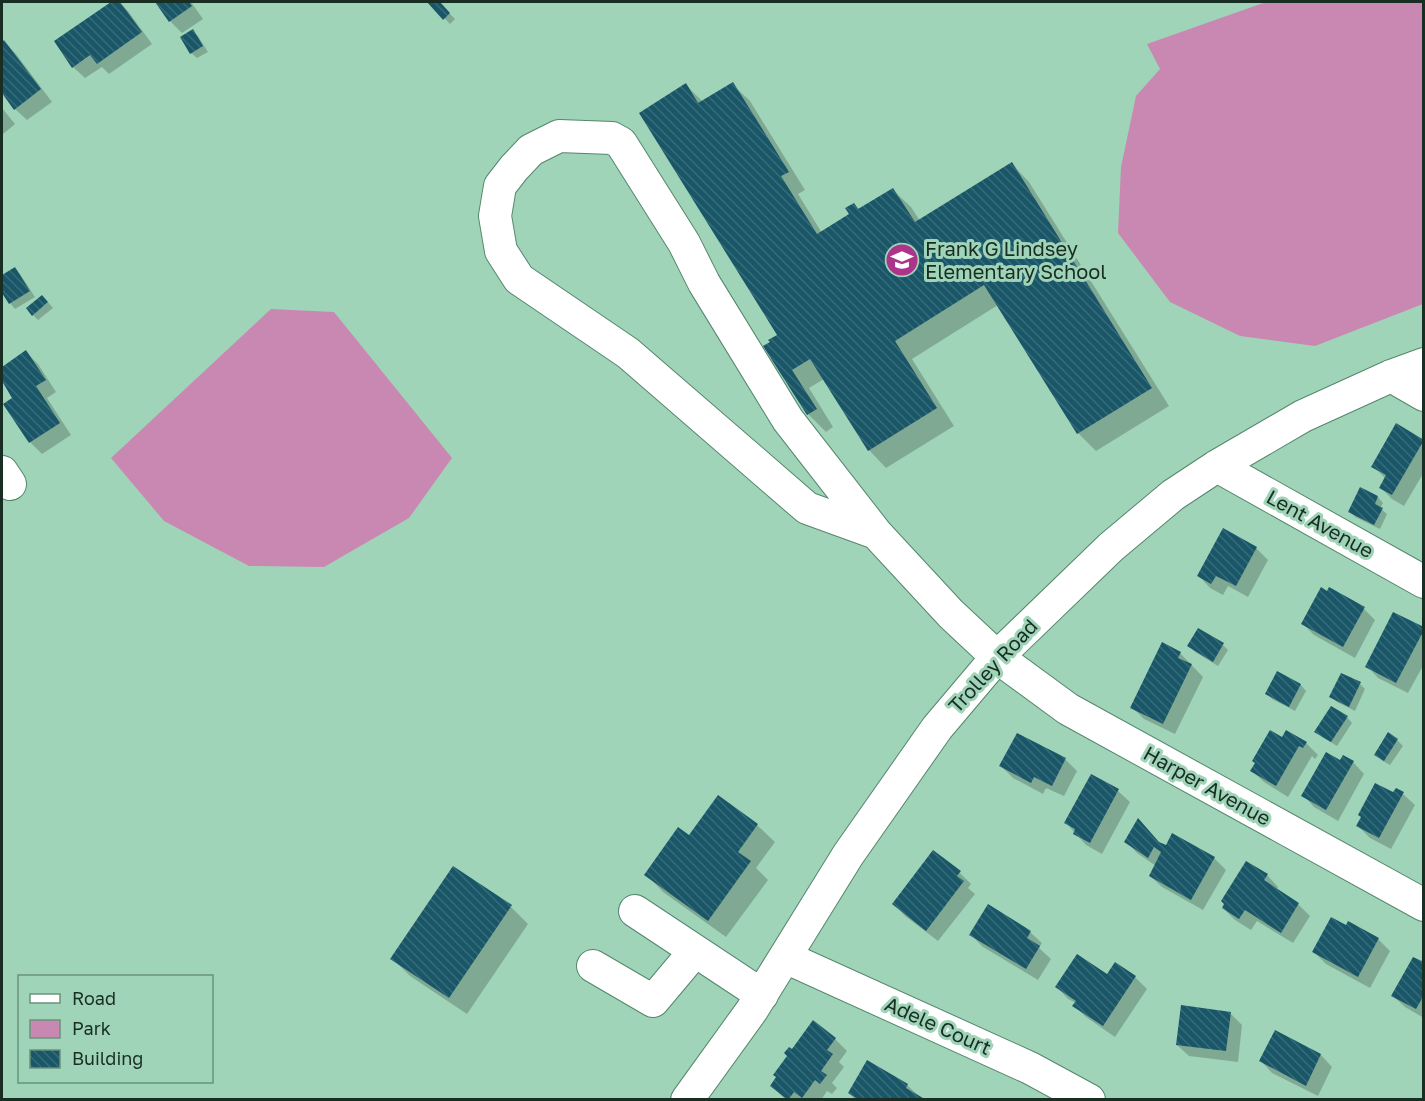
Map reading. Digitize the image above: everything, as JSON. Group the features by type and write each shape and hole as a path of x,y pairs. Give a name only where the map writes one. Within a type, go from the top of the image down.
{"street":[{"name":"Harper Avenue","path":"876,533 807,508 628,353 519,279 501,251 495,216 500,186 531,150 559,136 612,138 621,144 684,243 705,283 788,420 876,533 951,614 997,657 1068,709 1424,905"},
{"name":"Trolley Road","path":"687,1100 752,1010 848,855 917,756 937,728 997,657 1111,547 1173,495 1217,466 1303,416 1391,376 1424,364"},
{"path":"1391,376 1424,395"},
{"name":"Lent Avenue","path":"1217,466 1424,582"},
{"path":"635,911 762,995"},
{"path":"593,966 652,1001 695,951"},
{"name":"Adele Court","path":"785,957 1030,1068 1089,1100"}],"green space":[{"path":"1266,2 1423,2 1423,304 1315,346 1240,336 1170,302 1118,233 1121,167 1136,96 1160,69 1147,44"},
{"path":"271,309 334,312 452,458 409,518 324,567 249,566 164,521 111,458"}],"building":[{"path":"111,2 120,2 142,32 97,64 90,55 72,68 54,41"},
{"path":"155,2 189,2 192,6 169,22"},
{"path":"427,2 440,2 450,13 443,20"},
{"path":"193,29 203,46 190,54 180,37"},
{"path":"4,40 41,89 14,110 2,93 2,42"},
{"name":"Frank G Lindsey Elementary School","path":"733,82 789,172 781,176 817,234 849,214 845,208 854,203 858,209 893,188 915,222 1012,162 1152,388 1077,434 984,285 895,341 937,408 868,451 810,359 792,370 817,409 807,415 763,346 777,335 639,113 686,83 698,103"},
{"path":"15,267 30,291 9,304 2,293 2,275"},
{"path":"42,295 48,302 32,316 26,308"},
{"path":"26,350 46,380 36,386 60,423 29,443 3,404 12,398 2,381 2,367"},
{"path":"1396,423 1424,440 1392,495 1379,488 1386,475 1371,467"},
{"path":"1360,487 1378,496 1375,504 1383,508 1374,525 1348,512"},
{"path":"1223,528 1257,547 1236,586 1216,576 1211,584 1197,576"},
{"path":"1321,587 1327,591 1329,587 1365,607 1343,647 1301,624"},
{"path":"1393,612 1424,627 1396,683 1365,667"},
{"path":"1198,628 1224,643 1213,662 1187,646"},
{"path":"1162,642 1181,652 1178,658 1192,664 1163,724 1130,708"},
{"path":"1277,671 1301,684 1289,707 1265,694"},
{"path":"1341,673 1361,682 1349,707 1329,697"},
{"path":"1331,706 1348,716 1331,742 1314,732"},
{"path":"1270,730 1282,737 1286,730 1307,742 1303,748 1299,746 1276,786 1250,771 1255,763 1252,761"},
{"path":"1388,732 1398,739 1384,761 1374,755"},
{"path":"1017,733 1066,758 1052,786 1034,777 1031,783 999,766"},
{"path":"1326,752 1340,760 1343,755 1354,761 1326,810 1301,796"},
{"path":"1091,774 1119,789 1090,843 1073,834 1075,829 1064,823"},
{"path":"1375,783 1393,792 1396,788 1404,792 1379,838 1356,826 1361,817 1358,815"},
{"path":"718,795 758,824 738,852 751,861 708,921 644,875 678,827 689,835"},
{"path":"1138,818 1159,842 1166,845 1172,833 1215,857 1191,900 1149,876 1161,852 1154,847 1148,858 1124,842"},
{"path":"933,850 961,871 957,876 964,881 926,931 892,904"},
{"path":"1246,861 1268,874 1264,880 1299,903 1281,933 1245,910 1239,919 1222,908 1224,904 1221,901"},
{"path":"453,866 512,905 449,998 390,959"},
{"path":"988,904 1031,931 1027,938 1040,946 1026,969 969,935"},
{"path":"1331,917 1346,925 1348,921 1379,938 1358,977 1312,952"},
{"path":"1077,954 1107,974 1115,962 1136,976 1103,1026 1072,1006 1076,1001 1055,987"},
{"path":"1413,957 1424,962 1424,995 1416,1009 1391,996"},
{"path":"1181,1005 1231,1012 1226,1051 1176,1045"},
{"path":"813,1020 836,1038 827,1050 833,1054 821,1071 827,1075 820,1084 815,1080 802,1098 794,1092 788,1100 770,1086 776,1077 773,1075 787,1056 784,1053 789,1047 792,1049"},
{"path":"1275,1030 1321,1054 1306,1086 1259,1061"},
{"path":"867,1060 908,1084 906,1088 923,1098 922,1100 859,1100 848,1093"}],"place":[{"name":"Frank G Lindsey Elementary School","path":"902,260"}]}
